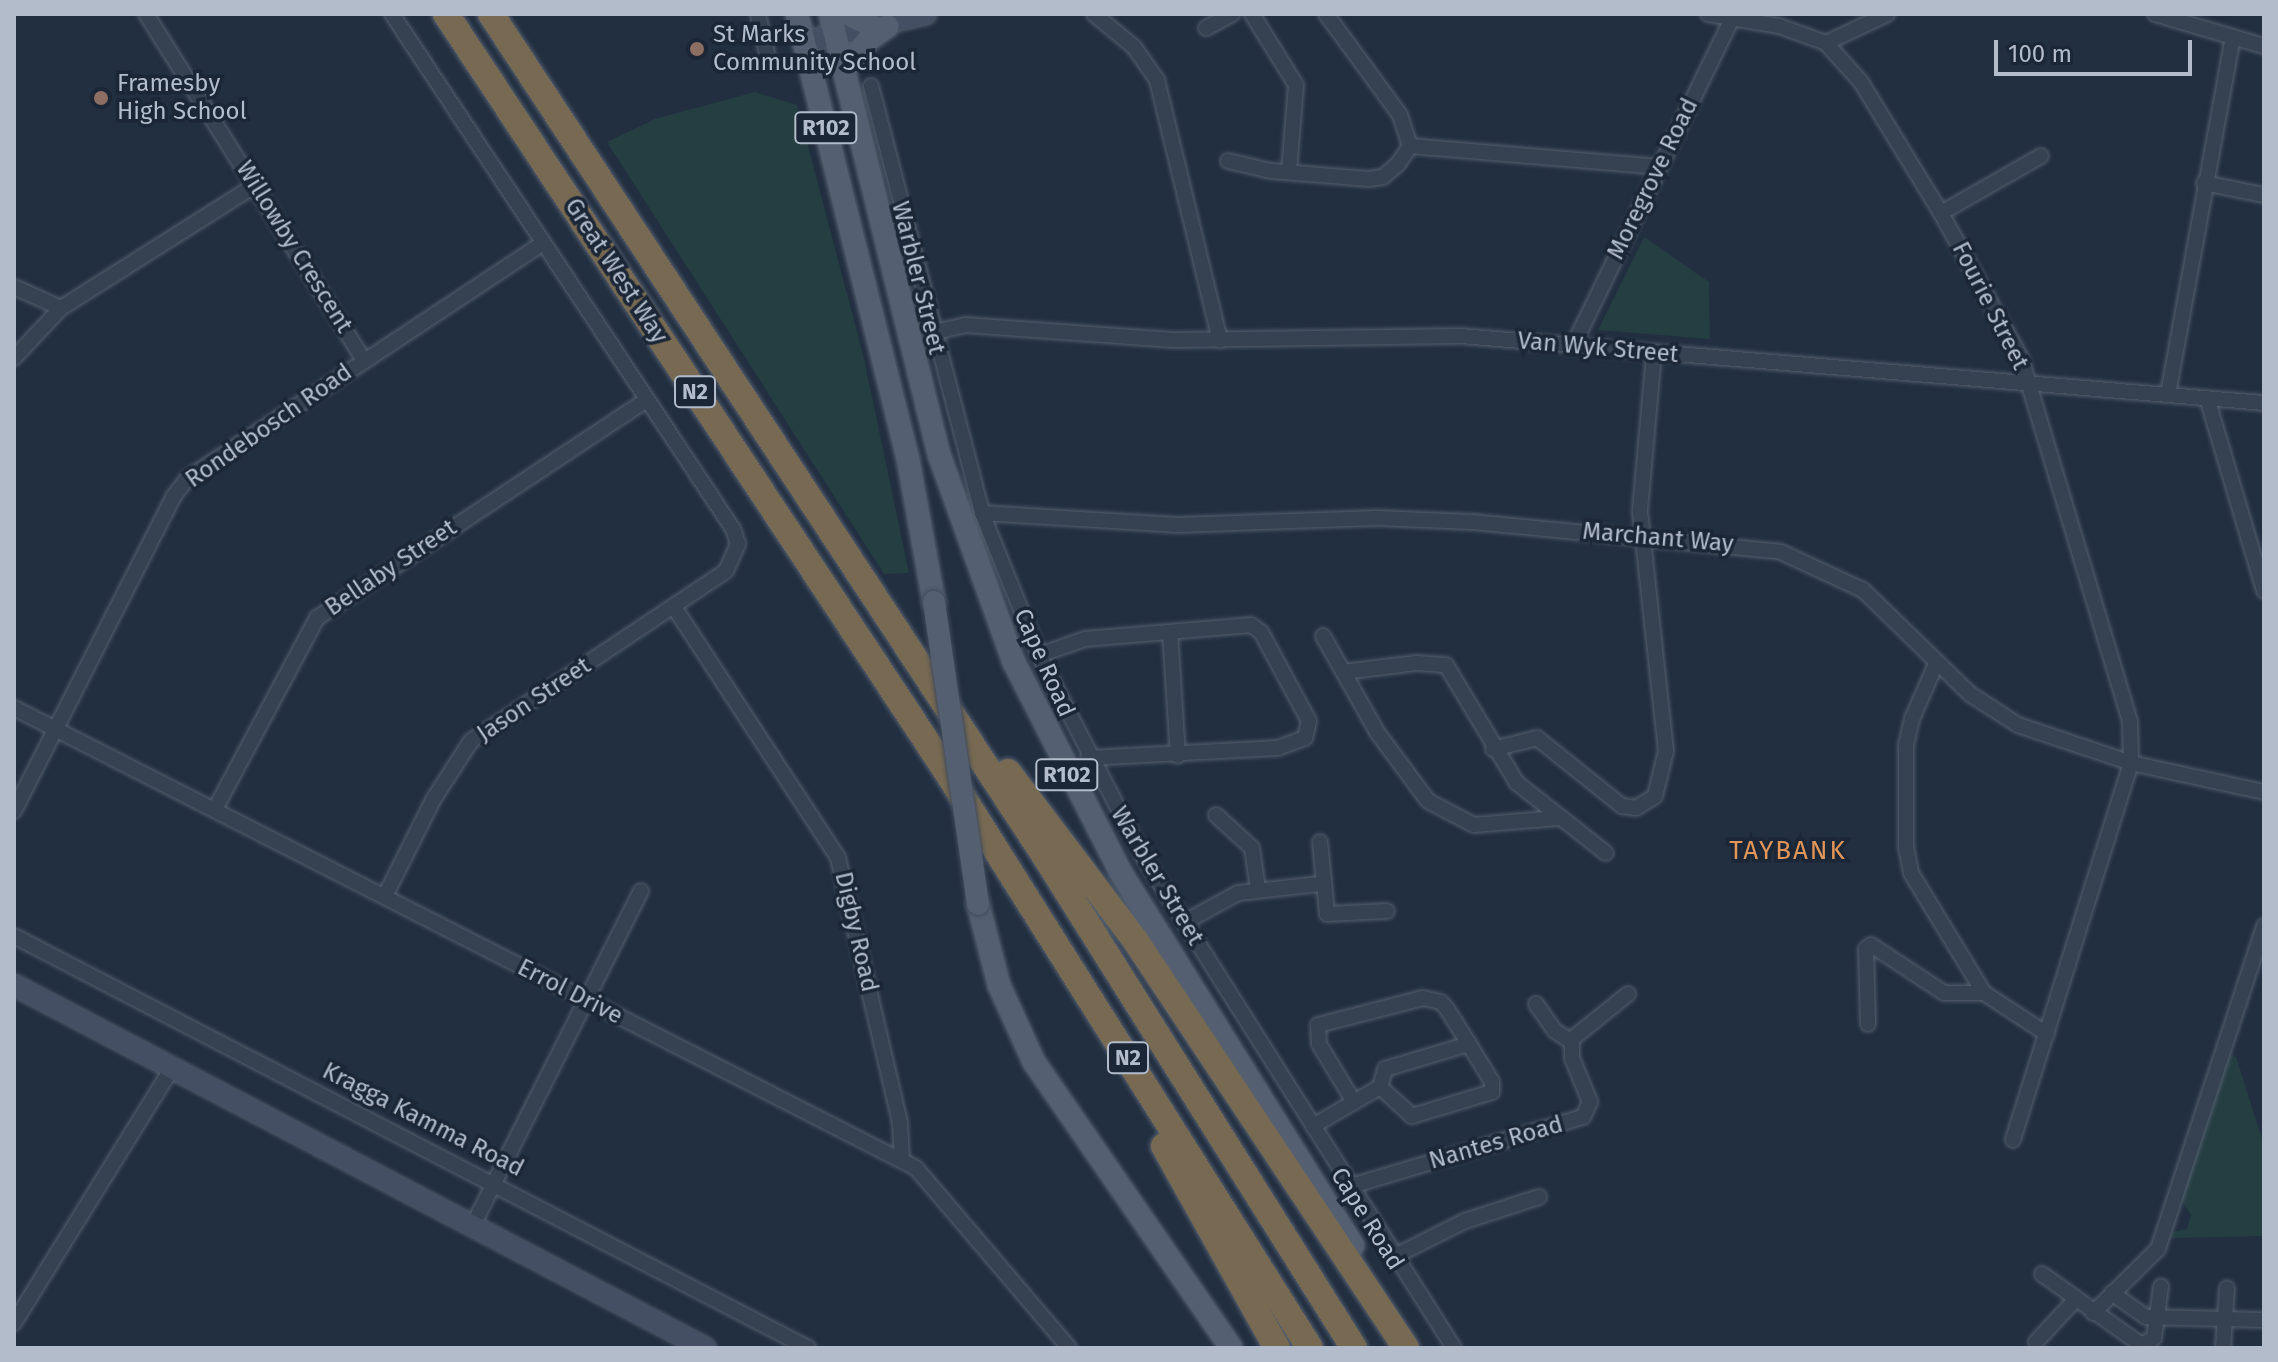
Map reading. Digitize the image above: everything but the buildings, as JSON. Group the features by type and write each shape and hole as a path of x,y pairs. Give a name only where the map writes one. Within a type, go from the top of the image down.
{"highway":[{"name":"Great West Way","path":"446,14 945,769"},
{"name":"Great West Way","path":"491,14 908,647"},
{"path":"908,647 1135,940 1406,1348"},
{"name":"N2","path":"908,647 1354,1348"},
{"path":"945,769 1277,1348"},
{"name":"N2","path":"945,769 1310,1348"}],"main road":[{"name":"R102","path":"797,14 908,459 934,602 978,904 999,985 1034,1062 1231,1348"},
{"path":"848,14 881,27"},
{"path":"804,42 832,24 881,27 926,14"},
{"name":"Cape Road","path":"832,24 942,465 986,594 1029,695 1126,881 1416,1348"},
{"path":"844,69 861,46 881,27"},
{"path":"14,985 169,1073"},
{"path":"14,999 272,1124 705,1348"}],"street":[{"name":"Willowby Crescent","path":"146,14 257,184 363,359"},
{"name":"Great West Way","path":"392,14 733,529 737,553"},
{"path":"758,14 768,58"},
{"path":"1094,14 1134,47 1157,80 1220,341"},
{"path":"1206,28 1232,14"},
{"path":"1252,14 1296,85 1289,172"},
{"path":"1326,14 1394,103 1410,146"},
{"path":"1708,14 1733,16 1826,43 1887,14"},
{"path":"2155,14 2264,46"},
{"name":"Moregrove Road","path":"1573,346 1733,16"},
{"path":"2168,394 2204,183 2233,38"},
{"name":"Fourie Street","path":"1826,43 1861,82 2012,337 2028,381 2130,722 2131,763 2013,1140"},
{"name":"Warbler Street","path":"871,86 931,333 982,513 1039,655 1088,758 1185,922 1454,1348"},
{"path":"1228,161 1289,172 1378,178 1390,172 1410,146"},
{"path":"1410,146 1658,167"},
{"path":"1941,213 2041,156"},
{"path":"2204,183 2264,195"},
{"path":"14,358 61,308 257,184"},
{"name":"Rondebosch Road","path":"14,811 173,497 188,478 363,359 542,244"},
{"path":"14,287 61,308"},
{"name":"Van Wyk Street","path":"931,333 965,325 1220,341 1402,334 2028,381 2264,403"},
{"path":"1493,749 1537,738 1629,809 1655,796 1666,751 1642,535 1654,353"},
{"path":"2207,398 2264,591"},
{"name":"Bellaby Street","path":"215,809 317,618 646,400"},
{"name":"Marchant Way","path":"982,513 1178,525 1377,518 1642,535 1748,546 1811,562 1863,590 1936,664 2018,725 2131,763 2264,792"},
{"name":"Jason Street","path":"385,896 433,800 471,741 726,571 737,553"},
{"name":"Digby Road","path":"674,607 838,858 900,1123 902,1159"},
{"path":"1039,655 1077,640 1256,627 1310,727 1305,738 1291,745 1178,756 1088,758"},
{"path":"1170,632 1178,756"},
{"path":"1323,636 1388,748 1439,810 1474,825 1558,818"},
{"path":"1343,672 1416,663 1446,665 1493,749 1517,783 1606,853"},
{"path":"1936,664 1909,731 1908,860 1941,926 1984,993 2047,1034"},
{"name":"Errol Drive","path":"14,708 587,1002 902,1159 924,1175 1069,1348"},
{"path":"1216,815 1252,848 1258,889"},
{"path":"1320,842 1323,909 1332,917 1387,911"},
{"path":"1185,922 1222,900 1258,889 1320,884"},
{"path":"472,1227 641,891"},
{"path":"2093,1313 2158,1249 2164,1236 2263,932"},
{"name":"Kragga Kamma Road","path":"14,936 808,1348"},
{"path":"1868,1024 1866,949 1871,945 1944,993 1984,993"},
{"path":"1536,1004 1554,1030 1571,1042 1628,994"},
{"path":"1354,1102 1319,1044 1316,1029 1323,1021 1431,998 1441,1002 1492,1082 1486,1097 1412,1116 1380,1087"},
{"name":"Nantes Road","path":"1351,1186 1583,1117 1590,1102 1572,1058 1571,1042"},
{"path":"1313,1126 1380,1087 1391,1065 1469,1044"},
{"path":"14,1323 169,1073"},
{"path":"1395,1256 1465,1221 1539,1197"},
{"path":"2042,1274 2141,1345 2154,1338 2161,1286"},
{"path":"2223,1348 2227,1288"},
{"path":"2112,1293 2140,1314 2155,1317 2264,1320"},
{"path":"2036,1342 2076,1299"}],"green space":[{"path":"755,92 797,105 863,354 909,573 884,574 607,142 655,119"},
{"path":"1644,237 1709,282 1710,339 1598,330"},
{"path":"2229,1055 2236,1057 2264,1145 2264,1236 2171,1238 2173,1232 2187,1229 2191,1215 2181,1200"}],"place":[{"name":"St Marks Community School","path":"697,49"},
{"name":"Framesby High School","path":"101,98"}],"district":[{"name":"TAYBANK","path":"1788,851"}]}
